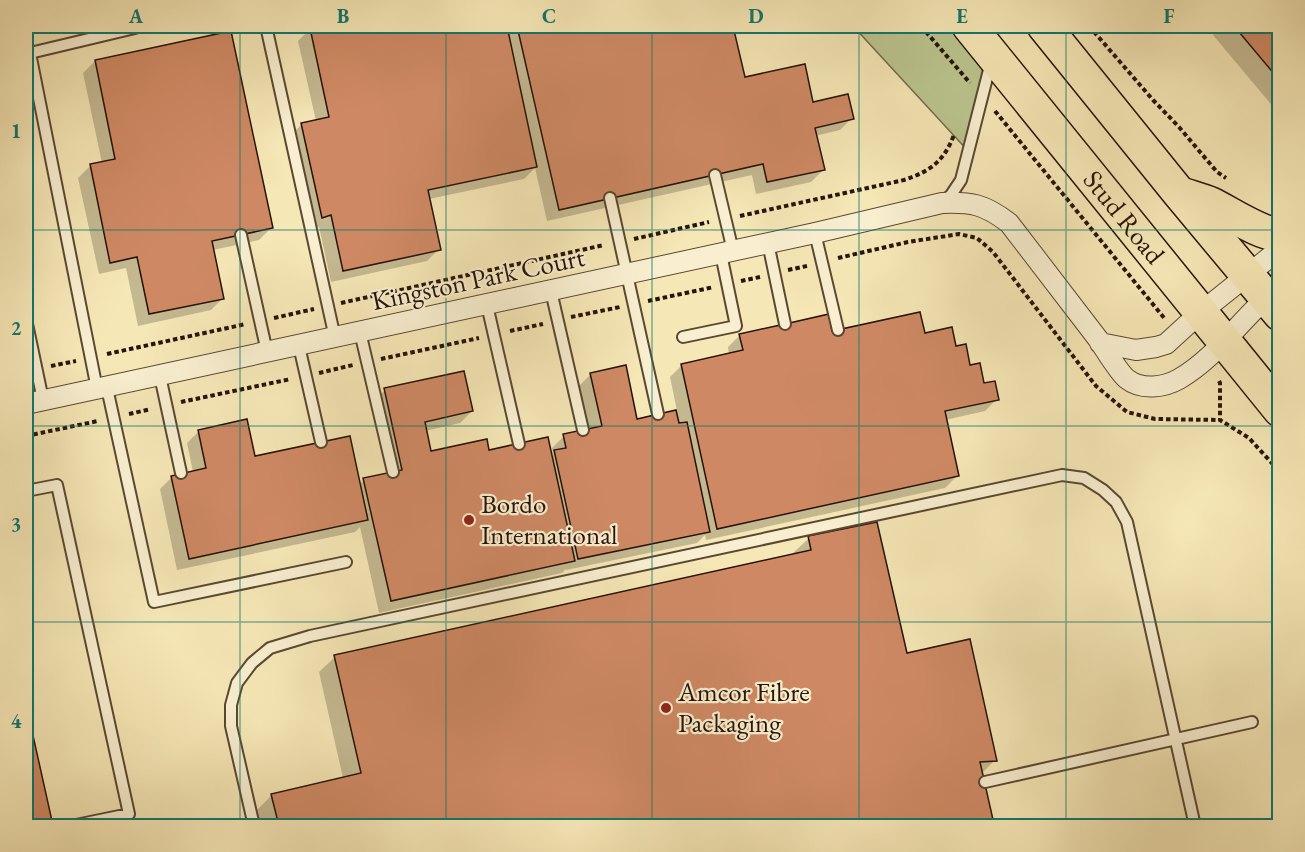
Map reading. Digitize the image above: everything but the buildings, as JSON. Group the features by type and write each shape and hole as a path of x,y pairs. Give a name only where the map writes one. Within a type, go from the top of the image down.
{"highway":[{"name":"Stud Road","path":"969,26 993,54 1189,323 1214,352 1280,410"},
{"path":"1044,26 1179,193 1268,293"},
{"path":"1179,193 1208,203 1259,230 1280,234"}],"street":[{"name":"Kingston Park Court","path":"34,402 551,291 942,203 961,202 977,205 993,211 1009,223 1126,379 1135,384 1164,385 1181,378 1214,352 1268,293"},
{"path":"1100,342 1136,350 1166,344 1189,323 1268,293 1280,249"}],"lane":[{"path":"266,26 335,338"},
{"path":"135,28 30,53 91,358 102,388 154,602 346,562"},
{"path":"942,203 951,195 961,180 993,54"},
{"path":"683,337 736,326 727,252 726,219 715,175"},
{"path":"609,198 658,414"},
{"path":"815,233 838,330"},
{"path":"241,235 267,352"},
{"path":"768,243 785,324"},
{"path":"551,291 584,430"},
{"path":"487,304 519,444"},
{"path":"26,319 36,369 34,402"},
{"path":"360,332 393,472"},
{"path":"299,346 321,442"},
{"path":"160,376 181,473"},
{"path":"254,826 231,726 231,705 237,683 252,663 270,648 310,636 1062,475 1084,478 1103,490 1116,502 1127,522 1195,826"},
{"path":"26,491 57,484 129,814 71,826"},
{"path":"985,782 1252,722"}],"path":[{"path":"921,26 975,89"},
{"path":"1089,26 1217,172 1231,182"},
{"path":"966,93 969,82"},
{"path":"991,106 1165,319 1189,323"},
{"path":"36,369 904,180 917,176 938,162 946,152 956,126"},
{"path":"1214,352 1220,382 1220,420 1249,438 1280,472"}],"green space":[{"path":"853,26 969,26 993,54 969,152"}],"place":[{"name":"Bordo International","path":"469,520"},
{"name":"Amcor Fibre Packaging","path":"666,708"}]}
